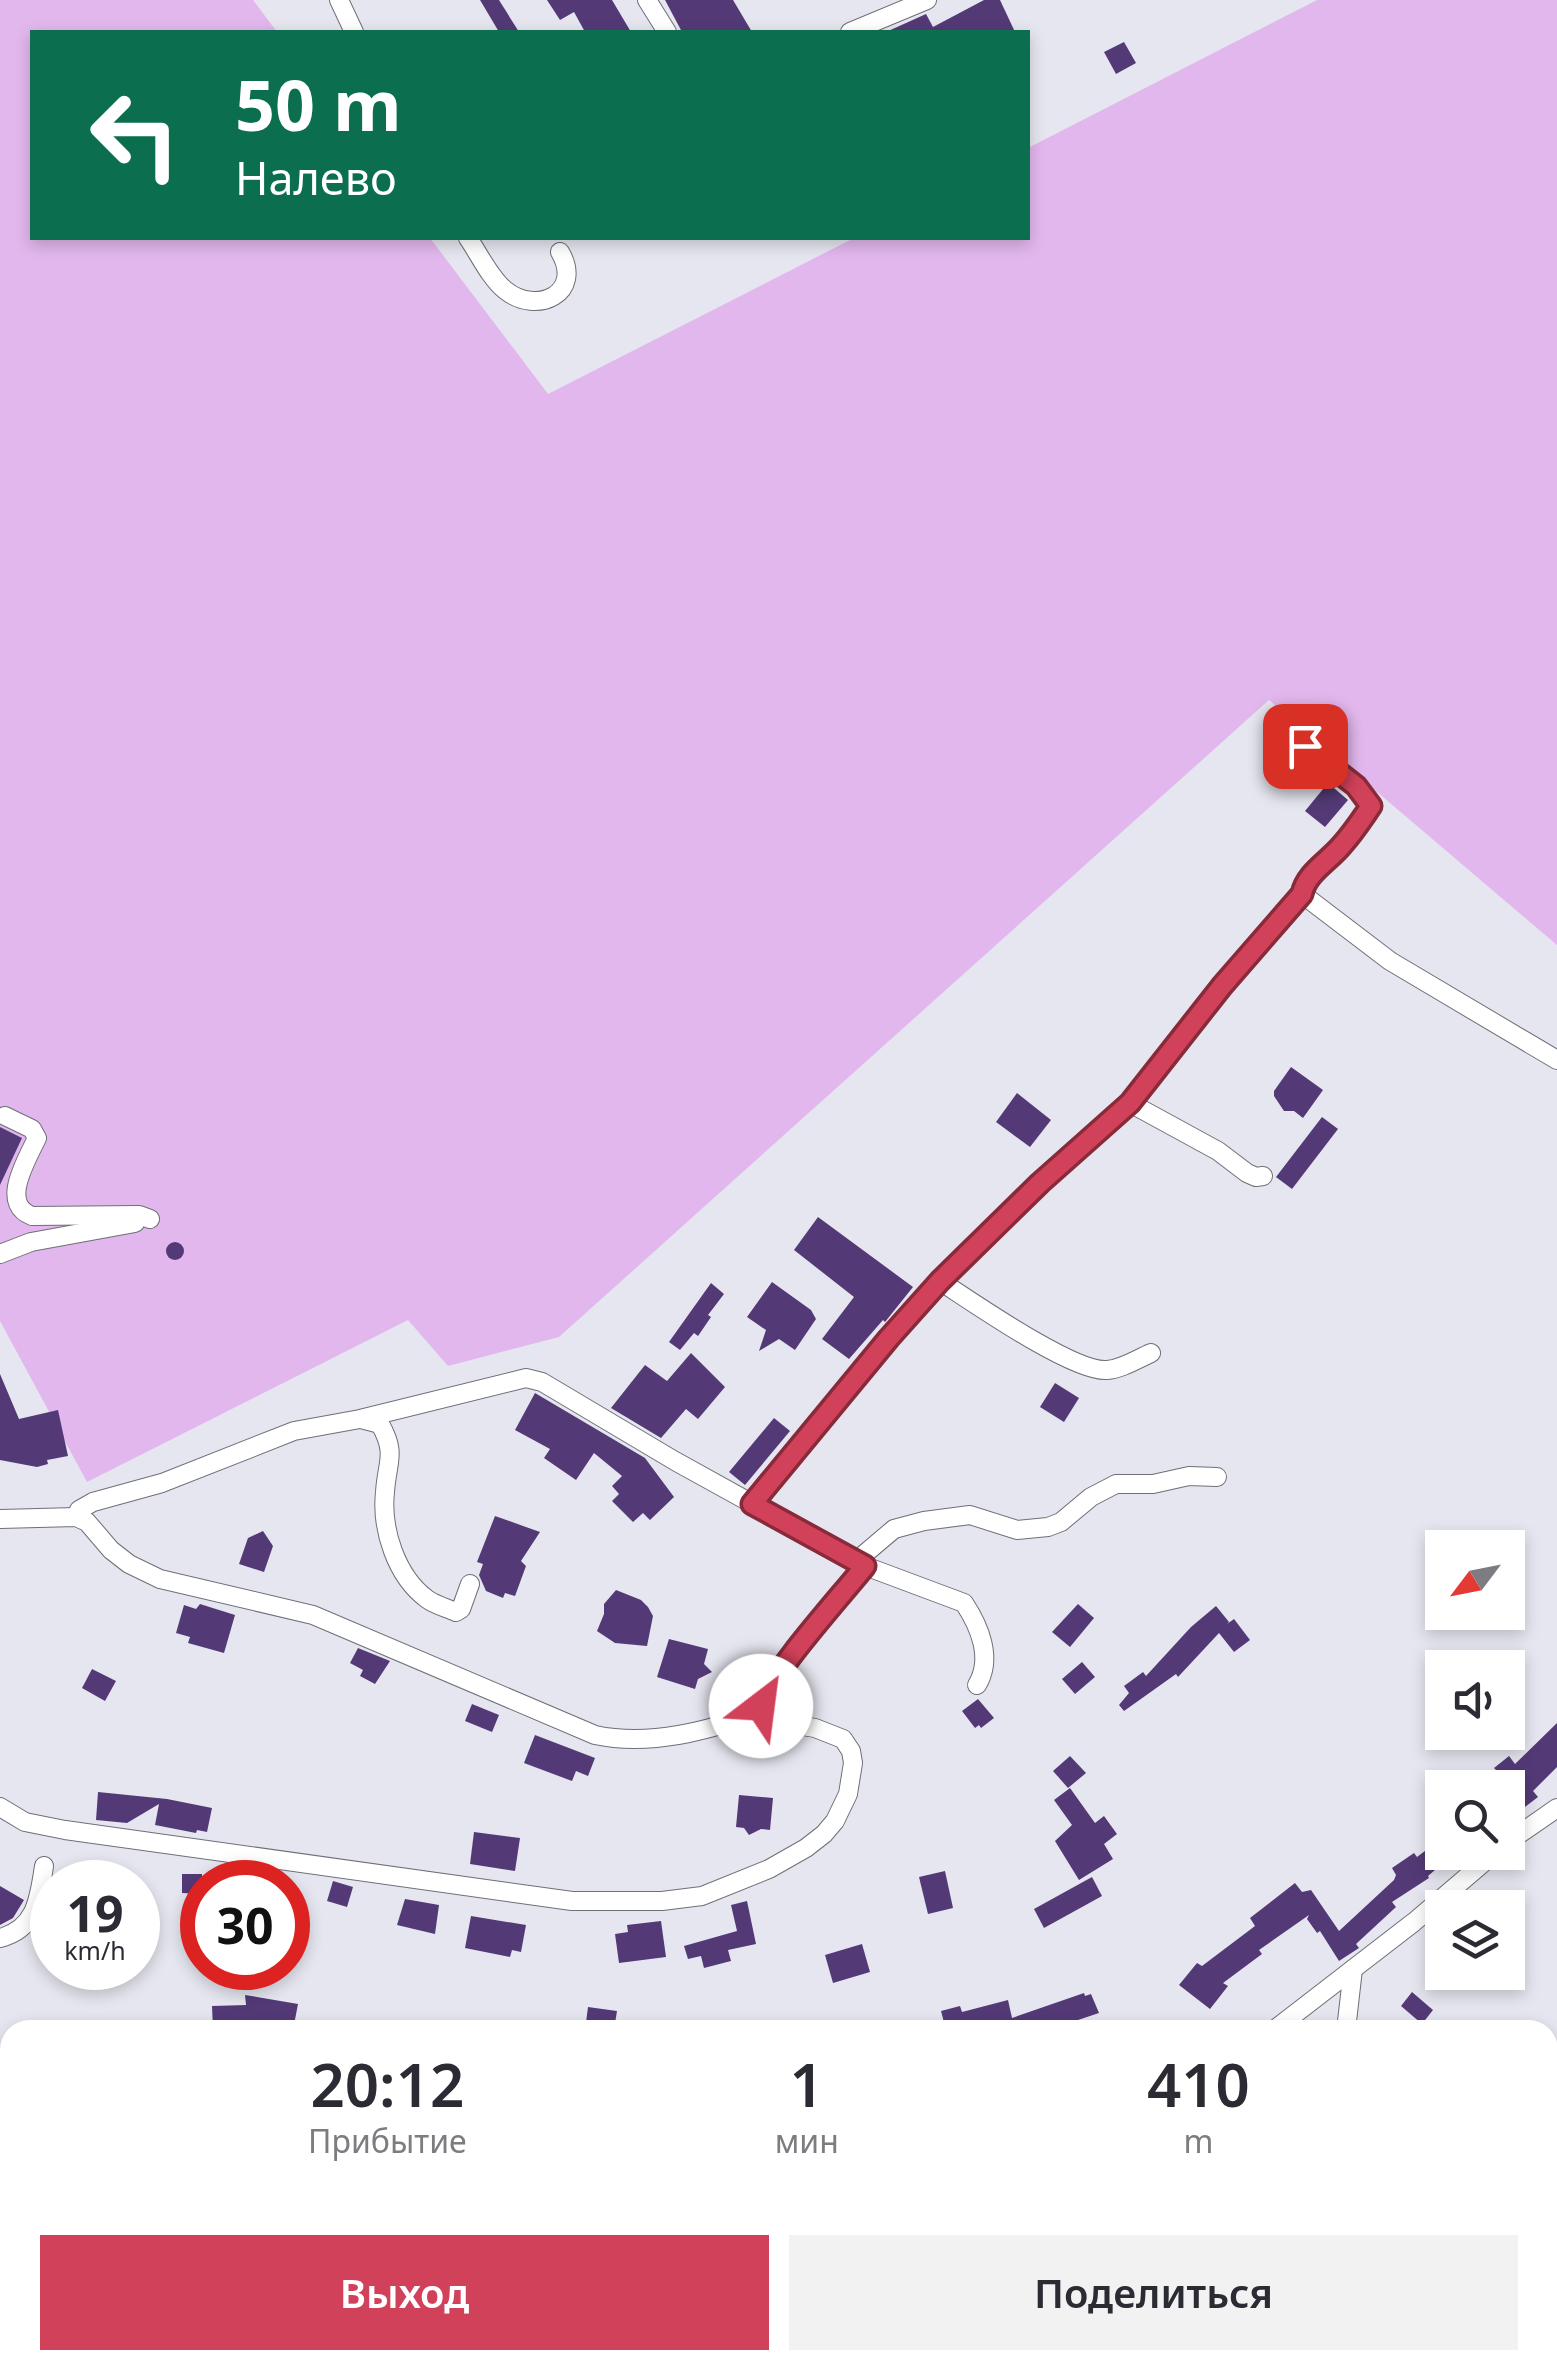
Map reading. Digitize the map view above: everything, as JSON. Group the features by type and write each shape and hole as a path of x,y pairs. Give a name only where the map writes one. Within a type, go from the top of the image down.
{"street":[{"path":"339,0 353,30"},
{"path":"647,0 666,30"},
{"path":"855,30 927,0"},
{"path":"469,240 502,288 521,300 542,302 568,280 569,267 560,252"},
{"path":"752,1504 940,1281 1040,1183 1130,1103 1371,806 1356,786 1305,746"},
{"path":"1302,894 1390,961 1557,1060"},
{"path":"1130,1103 1218,1151 1247,1173 1264,1176"},
{"path":"0,1254 31,1242 154,1220 139,1214 32,1216 19,1212 12,1202 12,1187 37,1138 32,1129 6,1116"},
{"path":"940,1281 1044,1346 1096,1370 1110,1370 1151,1353"},
{"path":"76,1517 79,1510 93,1502 162,1483 294,1430 360,1419 526,1378 555,1388 860,1564 964,1603 973,1616 985,1656 986,1671 977,1686"},
{"path":"360,1419 380,1424 390,1442 384,1514 392,1551 415,1588 430,1601 456,1612 461,1609 470,1584"},
{"path":"762,1713 762,1699 787,1662 860,1564 894,1529 970,1516 1017,1530 1048,1527 1061,1522 1090,1496 1116,1484 1216,1477"},
{"path":"0,1519 76,1517 87,1522 129,1564 160,1579 333,1622 595,1735 666,1737 762,1713 778,1722 831,1733 843,1739 852,1751 853,1779 835,1821 806,1848 769,1869 702,1896 662,1901 572,1901 64,1830 24,1822 0,1807"},
{"path":"1525,1830 1557,1808"},
{"path":"1287,2020 1474,1870"},
{"path":"0,1938 14,1934 30,1922"},
{"path":"1347,2020 1353,1968"}],"shaded area":[{"path":"0,0 253,0 276,30 30,30 30,240 432,240 548,394 850,240 1030,240 1030,147 1317,0 1557,0 1557,945 1269,700 559,1337 448,1366 408,1320 87,1482 0,1321"}],"building":[{"path":"480,0 499,0 518,30 498,30"},
{"path":"547,0 612,0 630,30 584,30 574,12 560,20"},
{"path":"665,0 733,0 751,30 681,30"},
{"path":"984,0 1000,0 1014,30 890,30 926,14 933,27"},
{"path":"1124,42 1136,63 1116,74 1104,52"},
{"path":"1328,783 1348,800 1325,827 1305,811"},
{"path":"1291,1067 1323,1090 1303,1118 1294,1111 1284,1111 1274,1096"},
{"path":"1017,1093 1051,1120 1030,1147 996,1122"},
{"path":"1322,1117 1338,1129 1292,1189 1276,1177"},
{"path":"0,1127 22,1138 0,1185"},
{"path":"818,1217 913,1287 849,1359 822,1339 854,1297 794,1250"},
{"path":"175,1242 184,1251 175,1260 166,1251"},
{"path":"772,1282 811,1310 816,1319 795,1350 779,1339 759,1351 766,1330 747,1317"},
{"path":"711,1283 724,1294 698,1336 694,1333 680,1350 669,1342"},
{"path":"691,1353 725,1387 698,1419 686,1409 661,1438 611,1408 645,1365 667,1381"},
{"path":"0,1374 19,1419 58,1410 68,1456 47,1460 48,1464 37,1467 0,1460"},
{"path":"1055,1383 1079,1398 1064,1422 1040,1407"},
{"path":"535,1393 645,1458 674,1497 650,1520 643,1513 633,1522 612,1501 619,1494 612,1486 622,1476 594,1453 576,1480 544,1458 550,1449 515,1430"},
{"path":"774,1418 790,1431 745,1485 729,1472"},
{"path":"495,1516 540,1532 521,1561 526,1566 515,1596 505,1593 503,1598 486,1591 479,1575 483,1564 477,1562"},
{"path":"263,1531 273,1546 264,1572 239,1564 248,1538"},
{"path":"616,1590 641,1600 653,1616 647,1646 615,1643 597,1631 604,1604"},
{"path":"200,1604 235,1615 224,1653 188,1643 190,1637 176,1633 184,1605 196,1609"},
{"path":"1078,1604 1094,1618 1070,1647 1052,1632"},
{"path":"1216,1606 1227,1624 1234,1619 1250,1640 1234,1652 1219,1633 1178,1677 1176,1674 1124,1711 1119,1705 1129,1693 1124,1686 1143,1672 1146,1676"},
{"path":"669,1639 708,1649 704,1664 712,1672 698,1679 695,1689 657,1677"},
{"path":"358,1648 390,1661 375,1684 360,1676 363,1670 350,1663"},
{"path":"1082,1662 1095,1677 1075,1694 1062,1679"},
{"path":"92,1669 116,1681 105,1701 82,1688"},
{"path":"978,1699 994,1718 975,1728 962,1711"},
{"path":"472,1704 499,1715 492,1732 465,1721"},
{"path":"1557,1723 1557,1767 1533,1791 1538,1797 1525,1807 1525,1770 1494,1768 1509,1756 1515,1764"},
{"path":"535,1735 595,1758 588,1776 576,1771 572,1781 524,1763"},
{"path":"1070,1756 1086,1773 1068,1788 1053,1771"},
{"path":"1070,1788 1095,1823 1104,1816 1117,1834 1104,1844 1113,1859 1079,1880 1055,1841 1072,1825 1054,1800"},
{"path":"98,1792 212,1808 207,1832 155,1825 159,1804 127,1823 96,1820"},
{"path":"739,1795 773,1798 770,1830 761,1829 749,1835 744,1828 736,1827"},
{"path":"474,1832 520,1838 515,1871 470,1864"},
{"path":"1425,1851 1425,1870 1435,1870 1392,1902 1396,1907 1356,1944 1359,1948 1339,1961 1320,1931 1317,1933 1307,1919 1309,1915 1259,1950 1262,1954 1223,1983 1228,1986 1210,2009 1179,1985 1197,1963 1202,1966 1255,1926 1250,1918 1295,1883 1302,1892 1311,1890 1339,1931 1394,1880 1392,1868 1414,1853 1417,1857"},
{"path":"945,1871 953,1908 928,1914 919,1877"},
{"path":"1092,1877 1102,1896 1044,1928 1034,1909"},
{"path":"333,1881 353,1887 347,1907 327,1901"},
{"path":"0,1886 24,1900 13,1918 0,1925"},
{"path":"405,1899 439,1905 435,1934 397,1925"},
{"path":"747,1901 756,1944 728,1950 731,1961 704,1968 701,1956 688,1959 684,1946 737,1931 731,1905"},
{"path":"471,1916 526,1925 521,1952 512,1950 510,1957 465,1948"},
{"path":"661,1921 666,1957 619,1963 615,1934 628,1932 627,1925"},
{"path":"862,1944 870,1972 833,1983 825,1955"},
{"path":"1412,1992 1433,2010 1425,2020 1417,2020 1401,2006"},
{"path":"1084,1993 1091,1994 1099,2013 1078,2020 943,2020 941,2011 960,2006 962,2012 1008,2000 1012,2018"},
{"path":"245,1995 298,2004 295,2020 213,2020 212,2006 246,2005"},
{"path":"588,2007 617,2011 616,2020 586,2020"}],"route":[{"path":"761,1706 787,1662 865,1566 752,1504 940,1281 1040,1183 1130,1103 1222,986 1302,894 1308,879 1340,848 1363,818 1371,806 1356,786 1305,746"}]}
